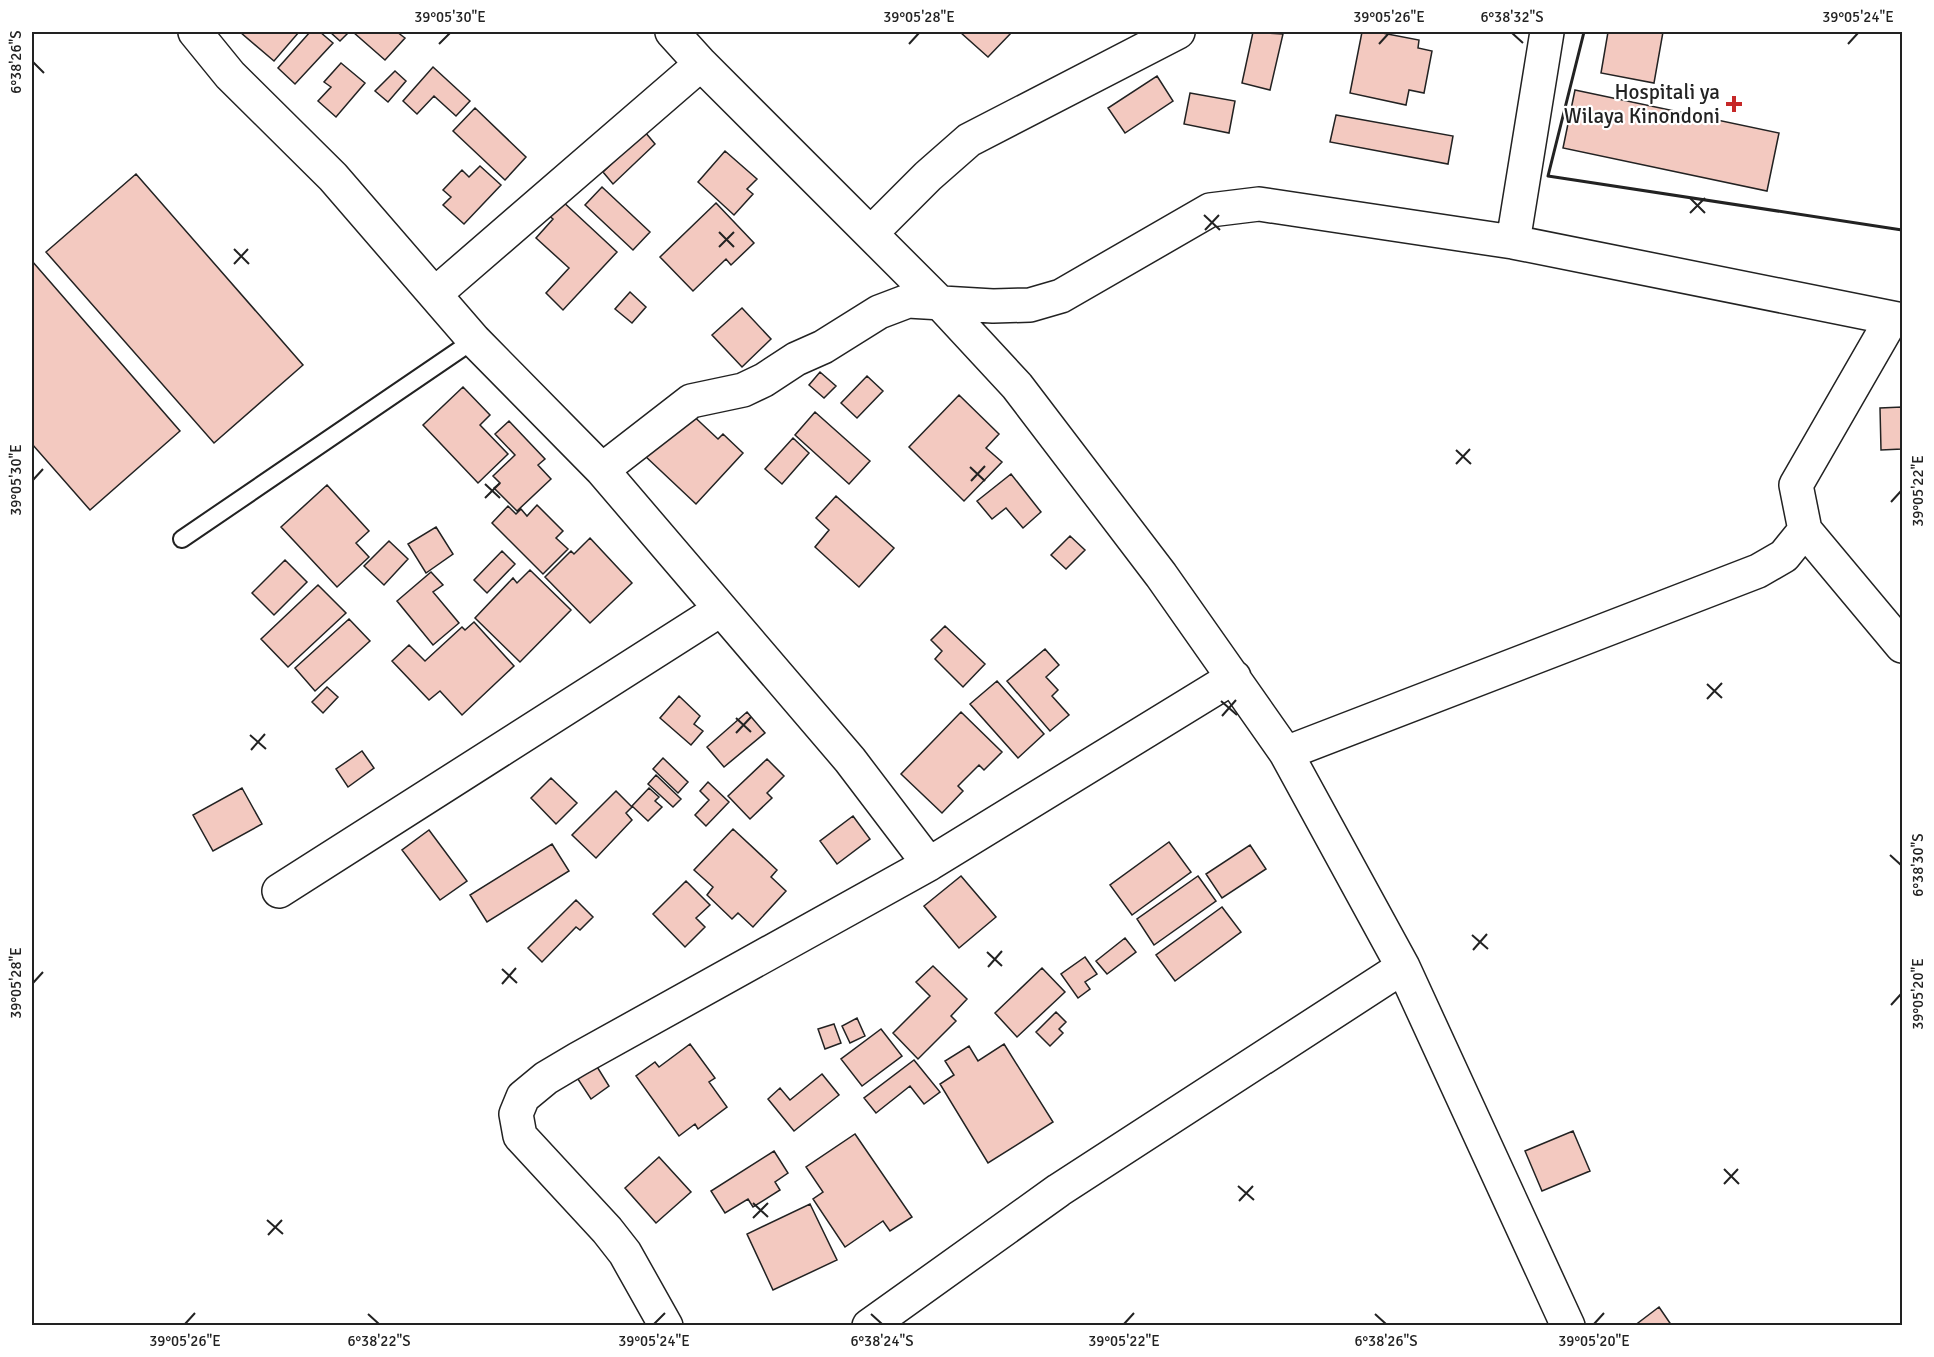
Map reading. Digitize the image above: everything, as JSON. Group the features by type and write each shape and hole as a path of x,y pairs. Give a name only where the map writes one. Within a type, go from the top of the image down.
{"street":[{"path":"195,32 230,75 333,177 474,340 602,470 850,760 930,864"},
{"path":"672,32 701,64 941,304 1017,386 1161,575 1286,753 1403,967 1568,1326"},
{"path":"871,233 928,176 969,140 1178,32"},
{"path":"1513,242 1547,32"},
{"path":"435,294 701,64"},
{"path":"602,470 691,400 743,390 764,380 795,359 823,347 879,312 908,301 941,304 1030,305 1061,296 1210,210 1258,204 1513,242 1897,320 1796,485 1805,530 1902,646"},
{"path":"1286,753 1758,571 1784,556 1805,530"},
{"path":"279,891 720,610"},
{"path":"666,1326 625,1253 607,1230 519,1136 516,1114 523,1097 546,1078 578,1059 930,864 1233,677"},
{"path":"869,1326 1059,1190 1403,967"}],"lane":[{"path":"182,539 474,340"}],"building":[{"path":"240,32 299,32 274,61"},
{"path":"310,32 320,32 333,43 295,84 278,68"},
{"path":"330,32 349,32 340,41"},
{"path":"353,32 397,32 405,38 385,60"},
{"path":"960,32 1012,32 988,57"},
{"path":"1253,32 1283,34 1270,90 1242,83"},
{"path":"1362,32 1377,32 1419,40 1418,48 1432,51 1424,93 1409,90 1406,105 1350,93"},
{"path":"1608,32 1663,32 1654,83 1601,73"},
{"path":"341,63 365,83 336,117 318,101 331,87 324,82"},
{"path":"433,67 470,101 456,116 434,96 417,114 403,101"},
{"path":"395,71 406,81 388,102 375,91"},
{"path":"1157,76 1173,101 1125,133 1108,108"},
{"path":"1575,90 1779,133 1767,191 1563,148"},
{"path":"1190,93 1235,101 1229,133 1184,124"},
{"path":"475,108 526,157 505,180 453,131"},
{"path":"1336,115 1453,136 1448,164 1330,142"},
{"path":"645,132 655,144 613,184 603,172"},
{"path":"725,151 757,179 747,189 753,194 734,215 698,182"},
{"path":"480,166 501,185 464,224 443,205 451,197 443,190 462,170 469,177"},
{"path":"136,174 303,365 214,443 46,252"},
{"path":"602,187 650,232 633,250 585,205"},
{"path":"560,199 617,252 563,310 546,293 569,268 536,238 553,219 547,214"},
{"path":"716,203 754,243 731,265 726,259 693,291 660,257"},
{"path":"32,261 180,431 90,510 32,444"},
{"path":"630,292 646,307 632,323 615,309"},
{"path":"742,308 771,339 742,367 712,335"},
{"path":"820,372 836,386 824,398 809,385"},
{"path":"867,376 883,391 857,418 841,403"},
{"path":"463,387 490,415 480,425 508,454 478,483 423,425"},
{"path":"959,395 999,434 986,448 1002,462 964,501 909,447"},
{"path":"1902,407 1902,449 1881,450 1880,408"},
{"path":"686,409 718,439 723,434 743,453 696,504 644,455"},
{"path":"815,412 870,461 849,484 795,435"},
{"path":"509,421 545,459 538,465 551,479 517,511 494,488 500,483 493,476 515,455 495,434"},
{"path":"793,438 809,453 782,484 765,469"},
{"path":"1011,474 1041,512 1023,528 1006,508 992,519 977,501"},
{"path":"327,485 369,531 356,543 369,557 337,587 281,527"},
{"path":"836,496 894,548 859,587 815,547 829,530 816,518"},
{"path":"537,505 563,531 556,538 568,549 543,574 492,523 508,506 516,514 521,509 527,516"},
{"path":"436,527 453,554 426,573 408,544"},
{"path":"1070,536 1085,550 1066,569 1051,555"},
{"path":"590,538 632,583 590,623 545,577 571,551 574,554"},
{"path":"389,541 408,559 384,585 364,566"},
{"path":"502,551 515,564 487,593 474,580"},
{"path":"285,560 307,582 274,615 252,593"},
{"path":"530,570 571,610 520,662 475,618 513,578 517,583"},
{"path":"431,572 443,585 433,592 459,623 433,645 397,601"},
{"path":"318,585 346,613 288,667 261,639"},
{"path":"349,619 370,641 315,691 295,668"},
{"path":"474,622 514,666 462,715 440,691 429,700 392,661 409,645 425,661 462,627 465,630"},
{"path":"945,626 985,664 963,687 935,659 942,651 931,640"},
{"path":"1045,649 1059,665 1046,677 1058,690 1052,696 1069,715 1050,731 1007,681"},
{"path":"997,681 1044,734 1018,758 970,704"},
{"path":"327,687 338,697 323,713 312,702"},
{"path":"679,696 700,716 694,724 703,731 691,745 660,718"},
{"path":"747,712 765,733 724,767 707,747"},
{"path":"961,712 1002,752 984,770 979,765 958,786 963,791 942,813 901,774"},
{"path":"362,751 374,768 348,787 336,769"},
{"path":"663,758 688,782 678,793 653,769"},
{"path":"767,759 784,776 767,793 772,798 750,819 728,796"},
{"path":"656,775 681,799 673,807 648,784"},
{"path":"551,778 577,803 556,824 531,798"},
{"path":"708,782 729,802 706,826 695,815 709,800 700,791"},
{"path":"242,788 262,824 213,851 193,815"},
{"path":"649,788 659,797 655,801 662,807 648,821 632,806"},
{"path":"616,791 632,807 626,813 632,820 596,858 572,835"},
{"path":"853,816 870,839 837,864 820,841"},
{"path":"733,829 777,870 771,877 786,891 753,927 738,913 732,919 707,895 713,887 694,870"},
{"path":"429,830 467,881 440,900 402,850"},
{"path":"1169,842 1191,872 1132,915 1110,885"},
{"path":"552,844 569,871 487,922 470,895"},
{"path":"1250,845 1266,869 1222,898 1206,874"},
{"path":"961,876 996,917 959,948 924,906"},
{"path":"1198,876 1216,901 1154,945 1137,919"},
{"path":"686,881 710,905 696,918 705,927 685,947 653,914"},
{"path":"576,900 593,917 580,930 576,927 542,962 528,948"},
{"path":"1222,907 1241,932 1175,981 1156,955"},
{"path":"1125,938 1136,952 1107,974 1096,961"},
{"path":"1085,957 1097,974 1085,982 1090,989 1078,998 1061,974"},
{"path":"933,966 967,999 951,1016 956,1021 918,1059 893,1033 930,996 916,982"},
{"path":"1042,968 1065,992 1017,1037 995,1013"},
{"path":"1056,1012 1066,1022 1059,1029 1063,1033 1050,1046 1036,1032"},
{"path":"857,1018 865,1036 850,1043 842,1026"},
{"path":"834,1024 841,1043 825,1049 818,1029"},
{"path":"881,1029 902,1056 862,1086 841,1059"},
{"path":"690,1044 715,1078 709,1082 727,1107 698,1129 695,1124 679,1136 636,1076 655,1062 659,1067"},
{"path":"1004,1044 1053,1122 988,1163 940,1084 954,1075 945,1061 969,1046 978,1061"},
{"path":"591,1057 609,1086 591,1099 572,1070"},
{"path":"914,1060 940,1092 924,1104 910,1086 876,1113 864,1098"},
{"path":"822,1074 839,1095 794,1131 768,1099 780,1088 790,1100"},
{"path":"1573,1131 1590,1171 1542,1191 1525,1151"},
{"path":"855,1134 912,1217 890,1231 883,1221 845,1247 813,1199 823,1192 806,1167"},
{"path":"774,1151 788,1173 775,1182 780,1190 753,1207 748,1199 725,1213 711,1191"},
{"path":"659,1157 691,1192 656,1223 625,1188"},
{"path":"810,1204 837,1260 773,1290 747,1234"},
{"path":"1659,1307 1672,1326 1634,1326"}],"wall":[{"path":"1584,32 1548,176 1902,230"}],"place":[{"name":"Hospitali ya Wilaya Kinondoni","path":"1734,104"}]}
